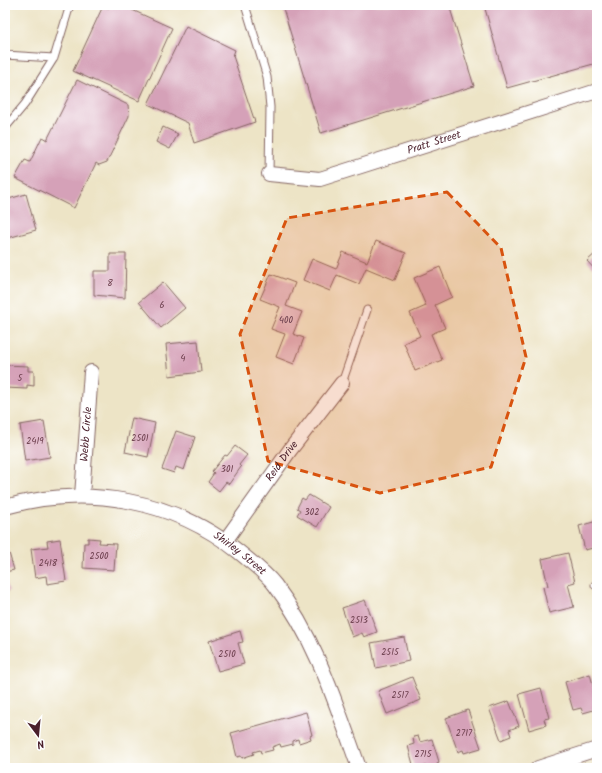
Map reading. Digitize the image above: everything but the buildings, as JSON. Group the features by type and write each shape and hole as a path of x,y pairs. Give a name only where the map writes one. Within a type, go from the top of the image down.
{"street":[{"name":"Pratt Street","path":"269,174 320,179 597,91"},
{"name":"Webb Circle","path":"82,496 91,372"},
{"name":"Reid Drive","path":"225,541 290,450 333,397 342,383"},
{"name":"Shirley Street","path":"5,506 46,497 108,497 157,507 200,526 225,541 274,583 291,608 321,665 359,768"},
{"path":"538,768 597,749"}],"lane":[{"path":"5,128 25,104 54,58 70,5"},
{"path":"245,5 268,77 270,106 269,174"},
{"path":"5,55 54,58"},
{"path":"342,383 367,310"}],"highlighted area":[{"path":"447,192 501,248 526,357 491,467 380,493 268,461 240,334 287,218"}]}
